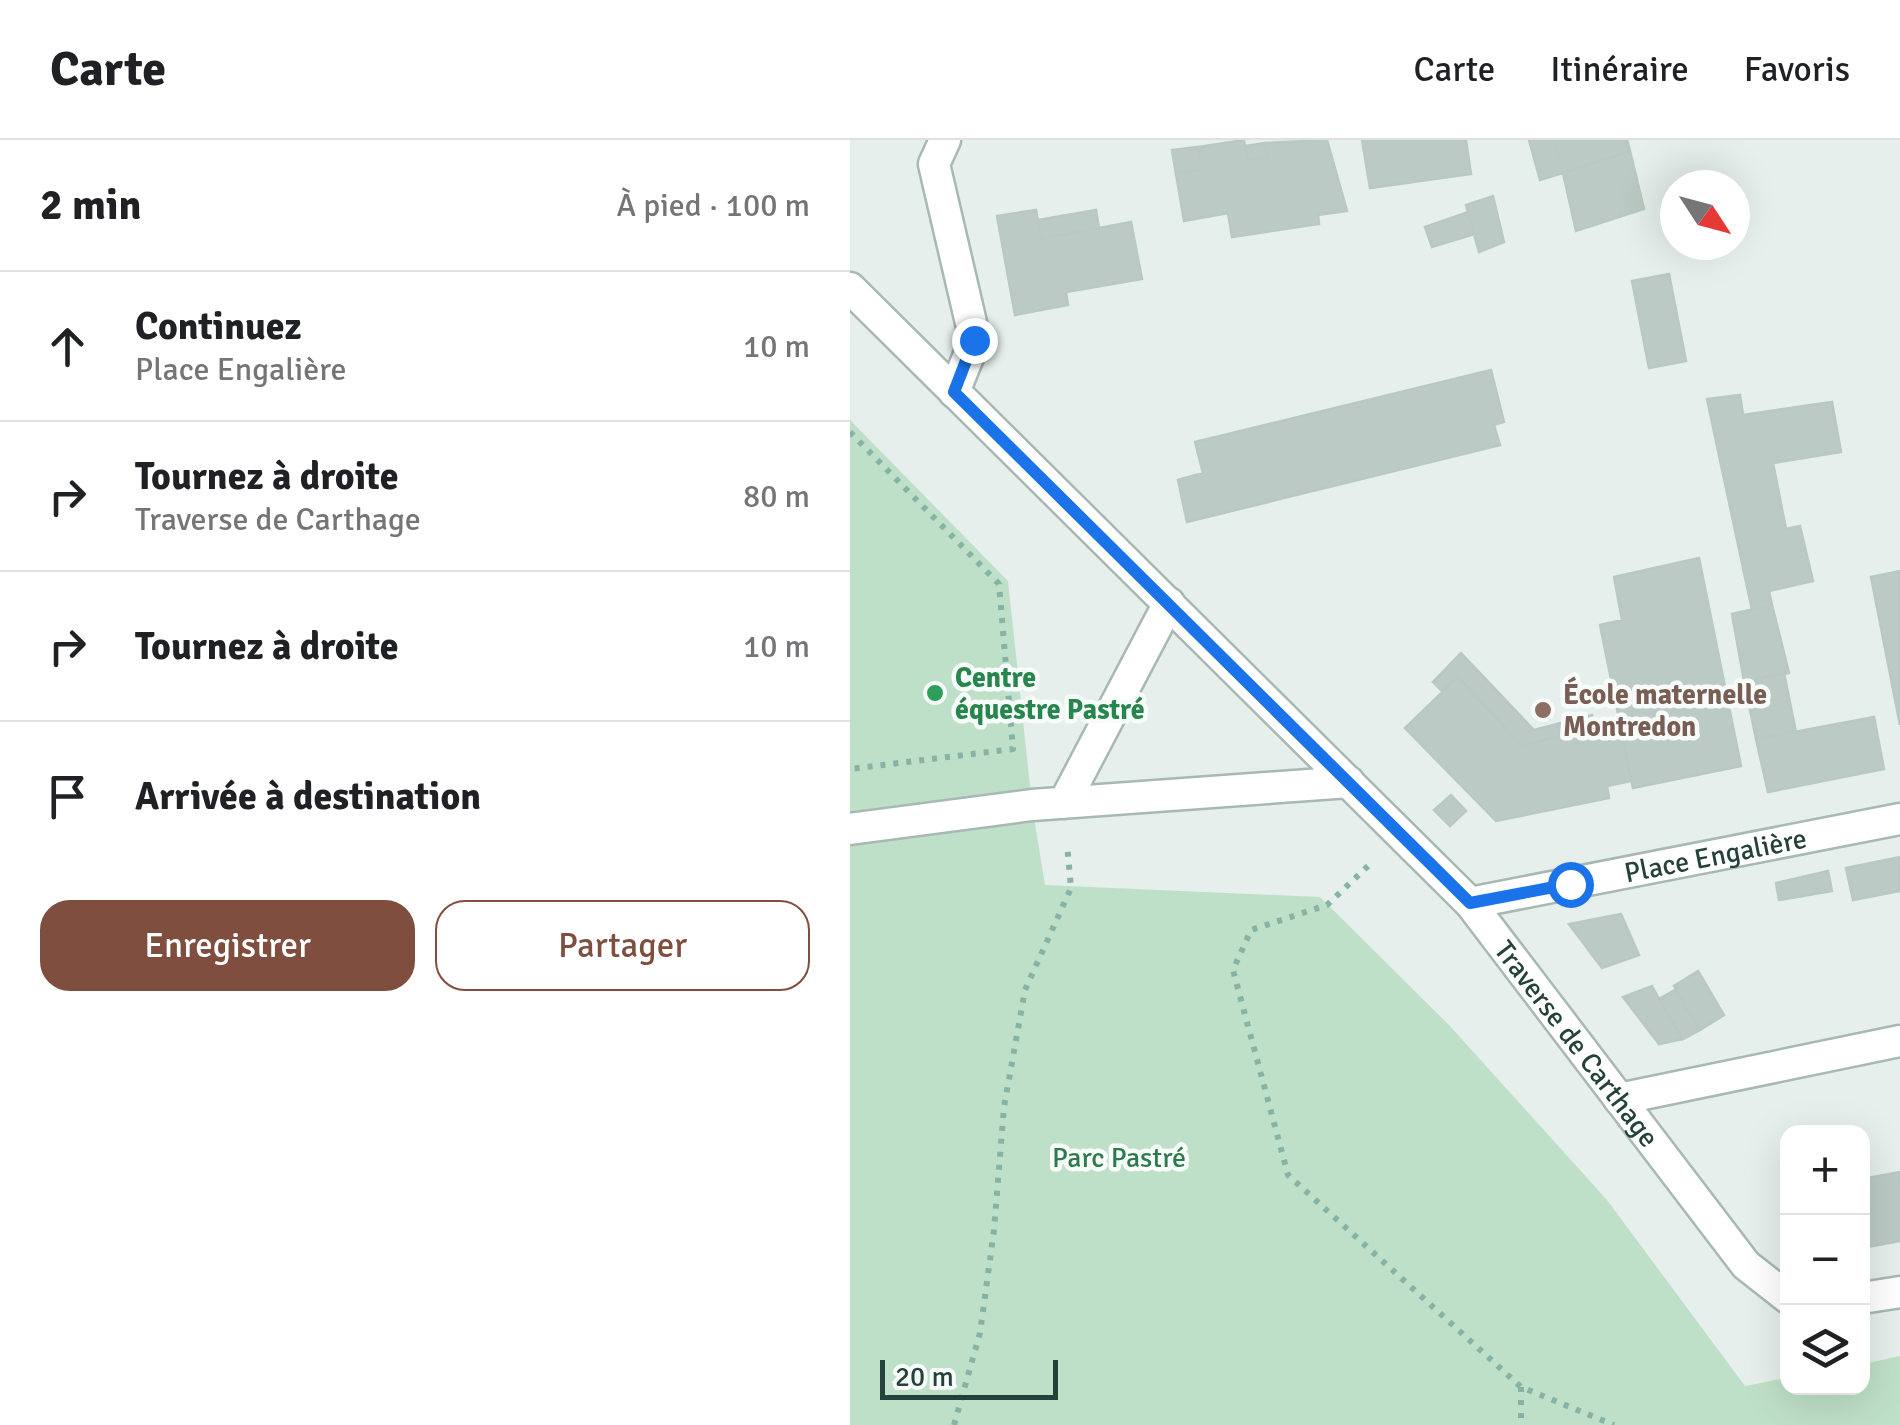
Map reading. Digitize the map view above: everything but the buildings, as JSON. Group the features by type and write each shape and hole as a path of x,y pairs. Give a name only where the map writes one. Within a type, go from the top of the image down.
{"street":[{"path":"944,140 934,164 974,340 954,392"},
{"name":"Traverse de Carthage","path":"850,288 1470,903 1746,1265 1780,1292"},
{"path":"1064,803 1169,603"},
{"path":"850,829 1064,803 1348,782"},
{"name":"Place Engalière","path":"1470,903 1900,819"},
{"path":"1620,1099 1900,1041"},
{"path":"1870,1297 1900,1292"}],"path":[{"path":"850,432 1000,584 1013,749 850,770"},
{"path":"954,1425 980,1333 994,1230 1004,1107 1025,990 1071,888 1064,803"},
{"path":"1327,906 1251,930 1233,970 1288,1174 1521,1387 1614,1425"},
{"path":"1521,1387 1522,1425"}],"green space":[{"name":"Parc Pastré","path":"850,420 1008,581 1032,805 1045,885 1320,897 1449,1025 1607,1200 1745,1386 1780,1379 1780,1395 1870,1395 1870,1362 1900,1356 1900,1425 850,1425"}],"place":[{"name":"Centre équestre Pastré","path":"935,693"},
{"name":"École maternelle Montredon","path":"1543,710"}],"route":[{"path":"974,340 954,392 1470,903 1570,884"}]}
